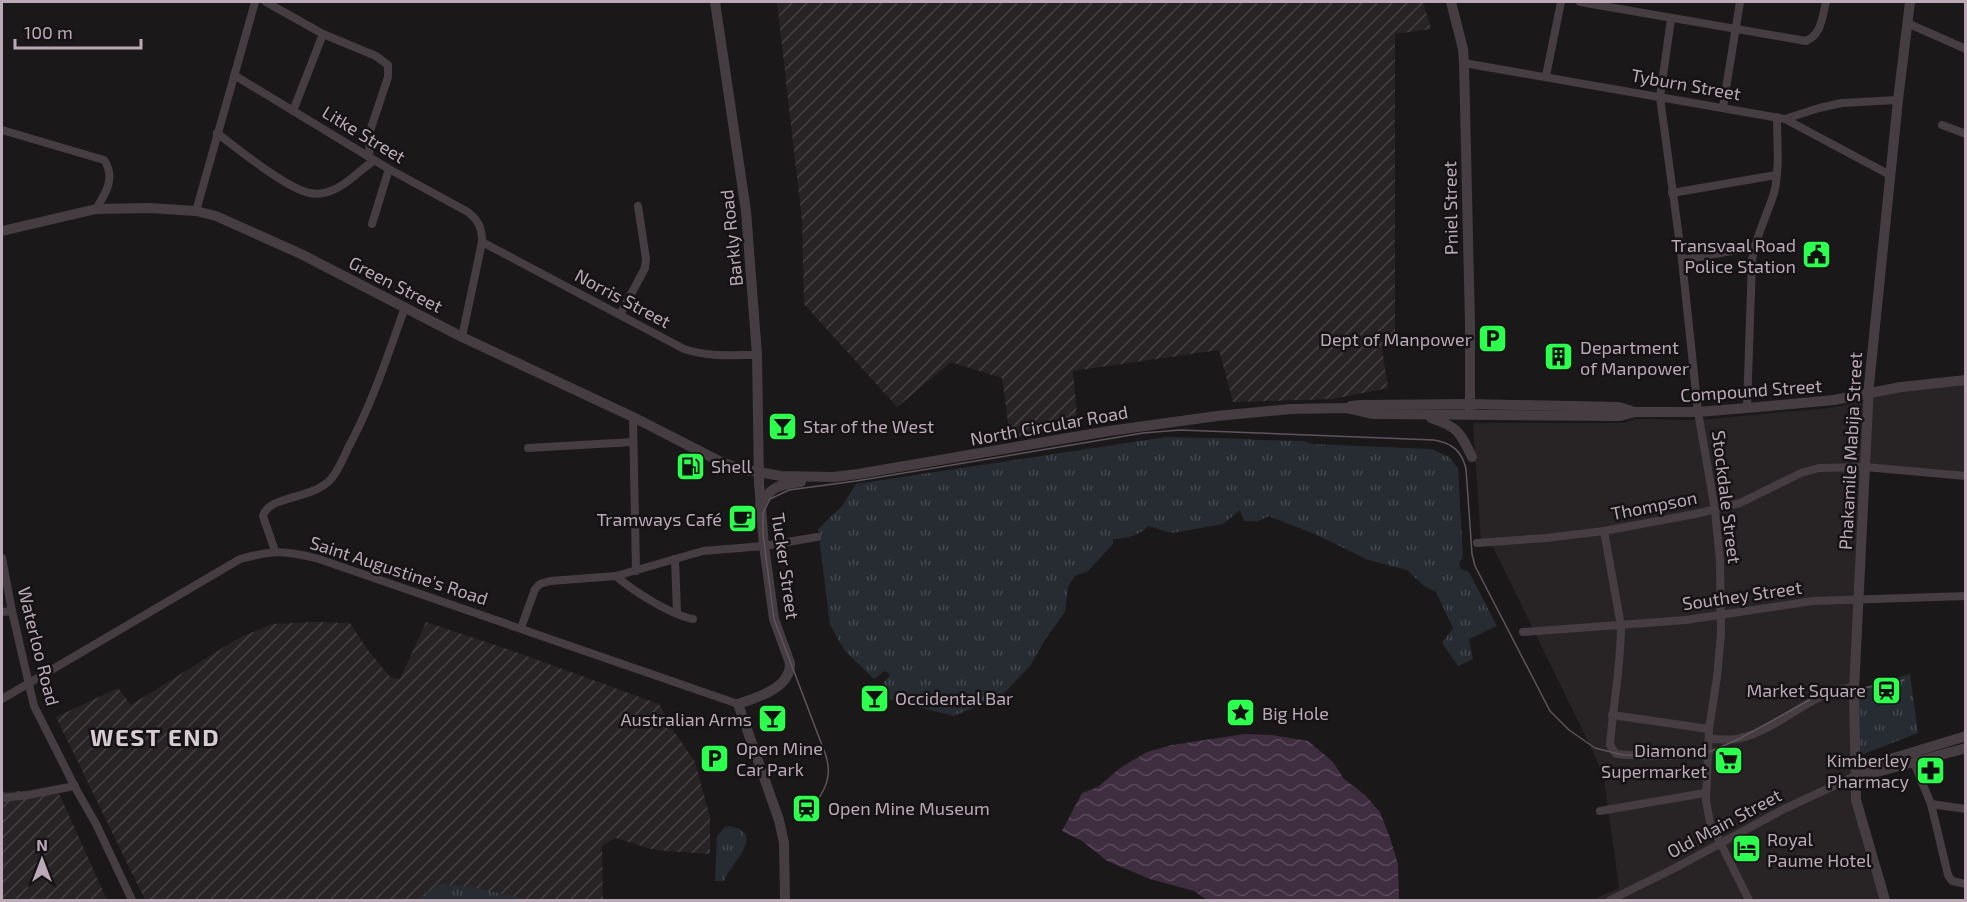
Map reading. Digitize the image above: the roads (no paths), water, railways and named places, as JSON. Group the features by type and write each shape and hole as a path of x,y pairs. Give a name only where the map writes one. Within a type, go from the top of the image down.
{"street":[{"path":"196,211 255,2"},
{"path":"217,133 289,184 309,193 321,194 339,188 371,159 370,131 388,77 388,65 376,56 323,34 266,2"},
{"name":"Barkly Road","path":"714,2 746,211 757,355 759,473"},
{"name":"Pniel Street","path":"1451,2 1464,63 1470,409"},
{"path":"1546,76 1561,2"},
{"path":"1580,2 1806,41 1814,38 1819,30 1826,2"},
{"path":"1723,107 1740,2"},
{"name":"Phakamile Mabija Street","path":"1885,900 1856,800 1854,687 1868,393 1910,2"},
{"name":"Stockdale Street","path":"1671,19 1660,96 1682,260 1698,412 1715,510 1720,561 1721,615 1717,677 1709,729 1705,793 1710,822 1749,900"},
{"path":"1907,23 1965,49"},
{"path":"293,111 323,34"},
{"name":"Tyburn Street","path":"1464,63 1781,118 1890,175"},
{"name":"Litke Street","path":"234,75 388,169 468,212 478,221 482,231 482,242"},
{"path":"1747,408 1754,248 1774,191 1781,118 1842,103 1898,100"},
{"path":"1942,125 1965,134"},
{"path":"2,130 104,160 109,167 110,178 96,209"},
{"path":"372,224 388,169"},
{"path":"1672,193 1776,175"},
{"path":"620,315 645,268 646,259 638,206"},
{"name":"Green Street","path":"2,231 96,209 149,208 196,211 216,216 301,254 462,336 633,417 721,462 759,473"},
{"path":"462,336 482,242"},
{"name":"Norris Street","path":"482,242 684,349 699,354 757,355"},
{"path":"1682,260 1754,248"},
{"path":"275,551 263,516 265,511 275,502 320,489 331,479 351,444 370,402 405,307"},
{"name":"Compound Street","path":"1470,409 1619,407 1635,412 1698,412 1834,400 1901,387 1965,380"},
{"name":"North Circular Road","path":"759,473 794,477 837,477 1109,431 1217,416 1305,408 1346,408 1361,405 1470,409"},
{"name":"North Circular Road","path":"1346,408 1372,414 1421,415 1470,409"},
{"path":"1421,415 1453,427 1462,437 1472,458"},
{"path":"633,417 636,571"},
{"path":"528,448 633,442"},
{"name":"Thompson","path":"1477,543 1546,538 1661,522 1751,499 1790,478 1814,469 1865,467 1965,476"},
{"name":"Tucker Street","path":"738,704 777,687 788,677 790,669 790,663 774,619 764,546 759,473"},
{"path":"760,505 771,489 780,485 837,477"},
{"path":"1604,531 1621,626 1610,745 1616,754 1624,755 1673,756 1709,752"},
{"path":"521,628 535,589 540,584 550,581 616,576 703,550 764,546 817,537"},
{"name":"Saint Augustine's Road","path":"2,699 240,559 275,551 319,559 738,704"},
{"name":"Waterloo Road","path":"2,558 34,706 96,824 132,900"},
{"path":"675,559 677,613"},
{"path":"616,576 634,590 693,619"},
{"name":"Southey Street","path":"1524,632 1621,626 1721,615 1813,601 1965,596"},
{"path":"2,612 12,611"},
{"path":"1709,739 1739,739 1761,731 1828,692 1854,687"},
{"path":"738,704 779,820 784,843 785,900"},
{"path":"1612,715 1709,729"},
{"path":"1909,759 1965,736"},
{"path":"1855,776 1864,767 1965,748"},
{"path":"1909,759 1931,804 1950,879 1965,884"},
{"name":"Old Main Street","path":"1610,900 1784,809 1855,776"},
{"path":"2,798 75,786"},
{"path":"1600,811 1705,793"},
{"path":"1931,804 1965,809"},
{"path":"1935,823 1947,806"}],"water":[{"path":"1244,734 1272,735 1308,741 1333,762 1344,779 1365,795 1380,812 1390,838 1398,864 1399,900 1207,900 1194,891 1150,879 1107,861 1082,841 1062,831 1082,793 1098,787 1120,768 1147,752 1172,745"}],"tram line":[{"path":"807,817 825,787 828,763 774,619 763,534 763,513 770,499 789,490 1143,433 1180,430 1434,440 1451,446 1462,457 1466,469 1472,554 1475,566 1550,711 1569,730 1595,748 1623,755 1687,756 1709,752 1739,739 1813,698 1904,680"}],"place":[{"name":"Transvaal Road Police Station","path":"1817,255"},
{"name":"Dept of Manpower","path":"1493,339"},
{"name":"Department of Manpower","path":"1559,357"},
{"name":"Star of the West","path":"782,426"},
{"name":"Shell","path":"690,466"},
{"name":"Tramways Café","path":"743,519"},
{"name":"Market Square","path":"1887,690"},
{"name":"Occidental Bar","path":"874,698"},
{"name":"Big Hole","path":"1241,713"},
{"name":"Australian Arms","path":"773,719"},
{"name":"Open Mine Car Park","path":"715,758"},
{"name":"Diamond Supermarket","path":"1728,760"},
{"name":"Kimberley Pharmacy","path":"1930,770"},
{"name":"Open Mine Museum","path":"807,808"},
{"name":"Royal Paume Hotel","path":"1746,849"}],"district":[{"name":"WEST END","path":"155,736"}]}
